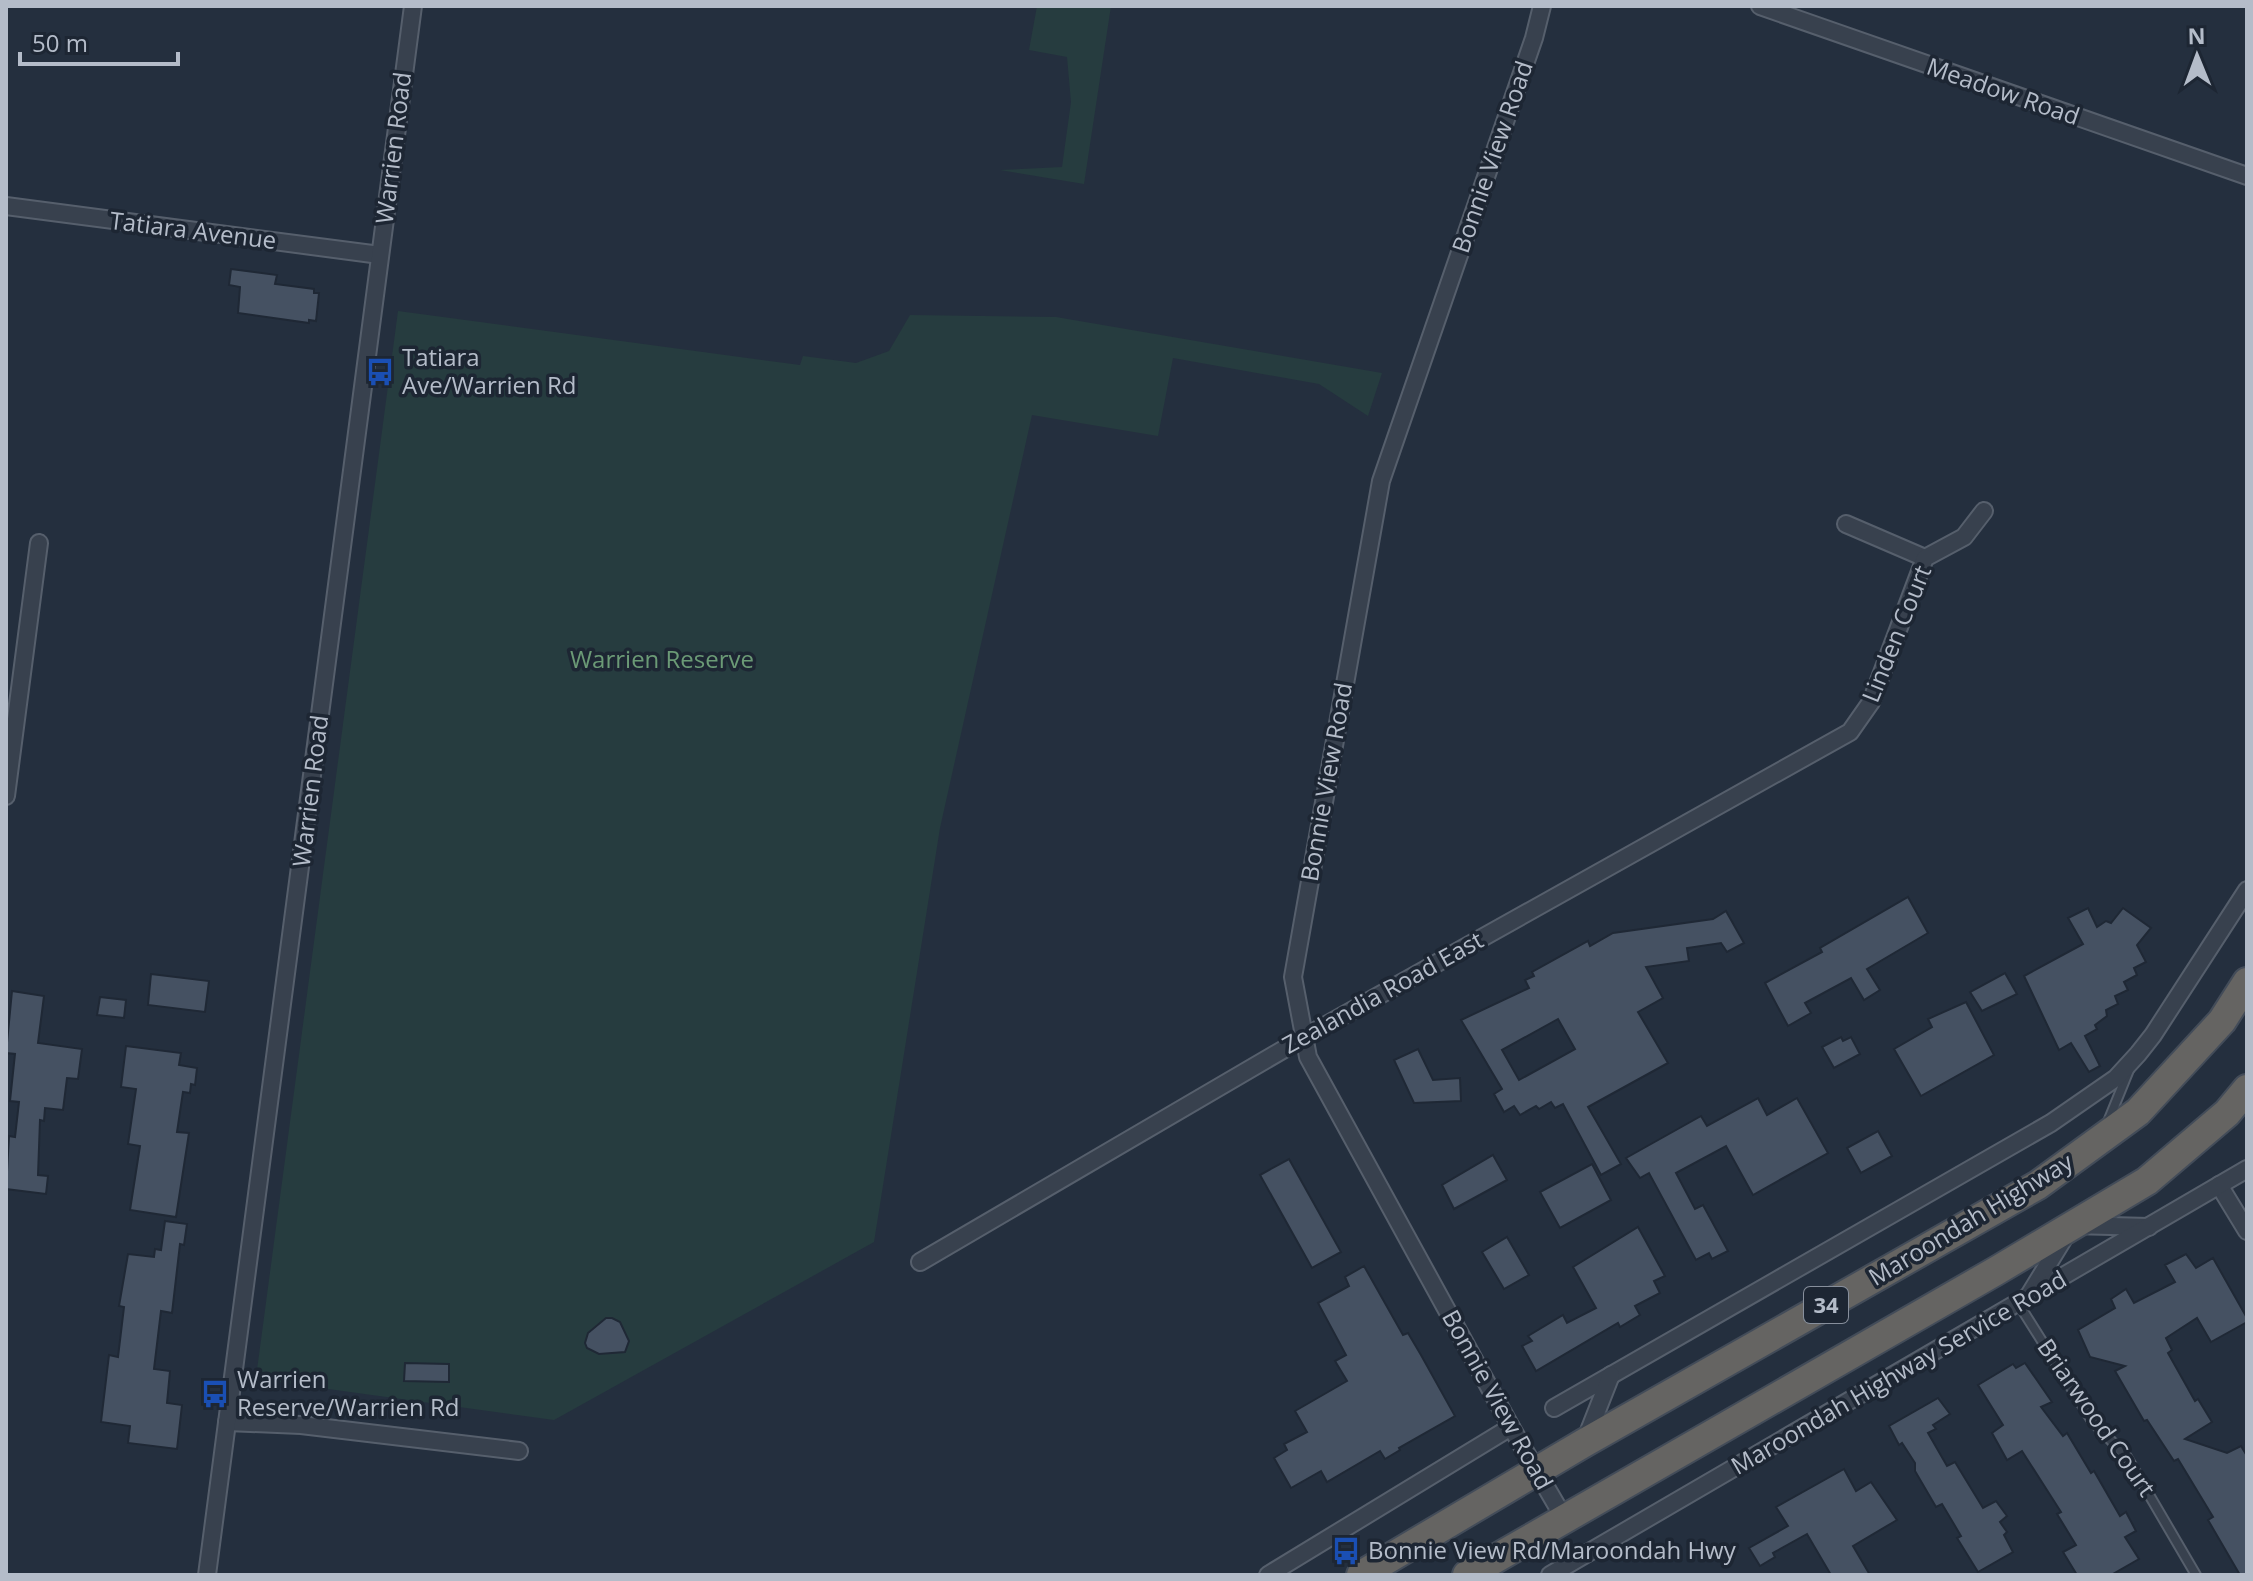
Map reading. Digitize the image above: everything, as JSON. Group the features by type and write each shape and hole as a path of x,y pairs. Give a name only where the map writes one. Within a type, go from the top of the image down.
{"highway":[{"name":"Maroondah Highway","path":"1361,1575 1584,1443 2038,1185 2138,1112 2222,1021 2247,982"},
{"name":"34","path":"1467,1575 2147,1181 2227,1113 2247,1089"}],"street":[{"name":"Warrien Road","path":"207,1575 413,6"},
{"name":"Bonnie View Road","path":"1542,6 1534,38 1381,481 1293,977 1308,1057 1564,1518"},
{"name":"Meadow Road","path":"1760,6 2247,176"},
{"name":"Tatiara Avenue","path":"6,206 380,255"},
{"name":"Linden Court","path":"1850,732 1871,702 1925,558 1964,537 1984,511"},
{"path":"1846,524 1925,558"},
{"path":"6,796 39,543"},
{"name":"Zealandia Road East","path":"920,1262 1303,1038 1850,732"},
{"path":"1554,1408 2051,1123 2116,1078 2153,1035 2247,890"},
{"name":"Maroondah Highway Service Road","path":"1550,1575 2247,1169"},
{"path":"2219,1185 2247,1231"},
{"path":"2022,1301 2072,1225 2150,1227"},
{"path":"1584,1443 1611,1375"},
{"path":"227,1422 301,1425 519,1451"},
{"path":"1268,1575 1511,1427"}],"lane":[{"path":"2101,1140 2134,1058"},
{"name":"Briarwood Court","path":"2022,1301 2092,1421 2127,1457 2196,1575"}],"green space":[{"path":"1037,6 1111,6 1084,184 1000,170 1062,167 1071,102 1067,57 1029,50"},
{"name":"Warrien Reserve","path":"398,311 800,365 803,356 856,363 889,351 910,315 1056,317 1382,373 1368,416 1319,384 1173,358 1158,436 1032,415 940,828 874,1242 554,1420 263,1380 257,1370"}],"building":[{"path":"231,269 277,275 275,284 314,289 314,293 319,293 316,321 309,320 309,323 238,313 240,287 229,285"},
{"path":"1908,897 1928,933 1867,969 1880,990 1864,1000 1851,978 1805,1003 1811,1013 1788,1026 1765,983 1822,952 1820,948"},
{"path":"2088,908 2097,927 2106,921 2111,923 2123,908 2151,928 2137,945 2146,962 2134,968 2137,975 2124,982 2128,990 2115,996 2118,1004 2106,1010 2107,1016 2095,1025 2097,1029 2085,1036 2100,1066 2089,1072 2071,1043 2059,1050 2024,976 2083,944 2068,918"},
{"path":"1726,911 1744,943 1727,952 1721,943 1687,948 1689,961 1646,967 1663,998 1638,1012 1668,1063 1588,1107 1621,1164 1601,1175 1563,1104 1555,1108 1551,1102 1520,1115 1514,1106 1504,1112 1494,1094 1502,1089 1461,1020 1529,988 1525,980 1534,976 1532,972 1588,941 1590,946 1613,933 1713,919","holes":["1558,1019 1575,1049 1519,1080 1502,1050"]},
{"path":"2005,973 2017,994 1982,1011 1970,992"},
{"path":"151,974 209,981 205,1012 148,1005"},
{"path":"12,991 44,996 38,1043 82,1049 78,1079 67,1078 63,1110 45,1108 44,1121 40,1120 38,1175 48,1176 46,1194 6,1189 9,1136 15,1137 19,1102 10,1101 15,1054 6,1053"},
{"path":"100,997 126,1000 124,1018 97,1015"},
{"path":"1966,1002 1994,1055 1921,1096 1894,1049 1932,1027 1928,1019"},
{"path":"1841,1037 1843,1041 1851,1037 1860,1054 1834,1068 1822,1047"},
{"path":"126,1046 181,1053 179,1065 197,1068 195,1085 191,1084 190,1093 183,1092 177,1132 189,1133 176,1217 130,1210 140,1146 128,1144 136,1089 121,1087"},
{"path":"1418,1049 1433,1080 1460,1078 1461,1101 1414,1103 1394,1060"},
{"path":"1758,1098 1767,1115 1797,1098 1828,1153 1753,1195 1726,1146 1676,1173 1695,1209 1703,1205 1728,1251 1712,1259 1709,1253 1696,1260 1649,1173 1640,1178 1626,1158 1701,1116 1707,1126"},
{"path":"1878,1131 1892,1156 1861,1173 1847,1148"},
{"path":"1493,1155 1507,1180 1454,1209 1442,1185"},
{"path":"1289,1159 1341,1252 1312,1268 1260,1175"},
{"path":"1592,1164 1611,1200 1560,1228 1540,1192"},
{"path":"165,1221 187,1224 184,1245 180,1244 172,1313 161,1311 154,1369 170,1371 167,1403 182,1405 177,1449 128,1443 130,1426 101,1422 109,1355 118,1357 124,1307 119,1306 128,1254 154,1257 155,1249 161,1250"},
{"path":"1638,1227 1665,1276 1654,1281 1660,1293 1635,1306 1640,1315 1620,1327 1618,1323 1536,1371 1522,1346 1532,1341 1528,1336 1563,1315 1567,1323 1596,1308 1573,1267"},
{"path":"1507,1237 1529,1275 1504,1289 1482,1252"},
{"path":"2186,1254 2196,1268 2213,1258 2247,1318 2247,1322 2211,1342 2197,1318 2166,1338 2172,1350 2168,1353 2195,1401 2198,1399 2212,1422 2185,1439 2227,1453 2241,1446 2247,1456 2247,1575 2240,1575 2208,1520 2213,1517 2178,1459 2174,1461 2147,1420 2144,1421 2115,1371 2125,1366 2090,1357 2078,1330 2115,1308 2111,1299 2126,1289 2134,1303 2175,1282 2165,1265"},
{"path":"1364,1266 1403,1335 1408,1333 1455,1416 1385,1459 1380,1451 1327,1482 1321,1471 1291,1488 1274,1458 1287,1450 1284,1444 1307,1432 1295,1411 1347,1381 1335,1361 1346,1355 1318,1303 1349,1286 1345,1277"},
{"path":"606,1318 620,1322 629,1341 625,1352 599,1354 587,1348 588,1333"},
{"path":"405,1363 449,1364 449,1382 404,1381"},
{"path":"2025,1363 2052,1402 2041,1407 2063,1436 2067,1433 2120,1516 2126,1512 2136,1531 2125,1537 2139,1559 2111,1575 2077,1575 2063,1552 2076,1545 2057,1514 2061,1512 2022,1451 2007,1460 1992,1433 2003,1425 1978,1385 2013,1364 2016,1368"},
{"path":"1938,1398 1950,1414 1933,1425 1936,1429 1928,1433 1947,1466 1955,1462 1983,1508 1996,1501 2007,1516 2000,1522 2007,1532 2004,1535 2013,1552 1978,1572 1957,1538 1961,1536 1942,1504 1936,1507 1915,1471 1915,1463 1902,1443 1899,1445 1889,1426"},
{"path":"1844,1469 1856,1491 1871,1482 1897,1520 1853,1546 1870,1575 1831,1575 1807,1534 1773,1553 1775,1557 1760,1566 1749,1548 1788,1526 1776,1507"}],"place":[{"name":"Tatiara Ave/Warrien Rd","path":"380,372"},
{"name":"Warrien Reserve/Warrien Rd","path":"215,1394"},
{"name":"Bonnie View Rd/Maroondah Hwy","path":"1346,1551"}]}
